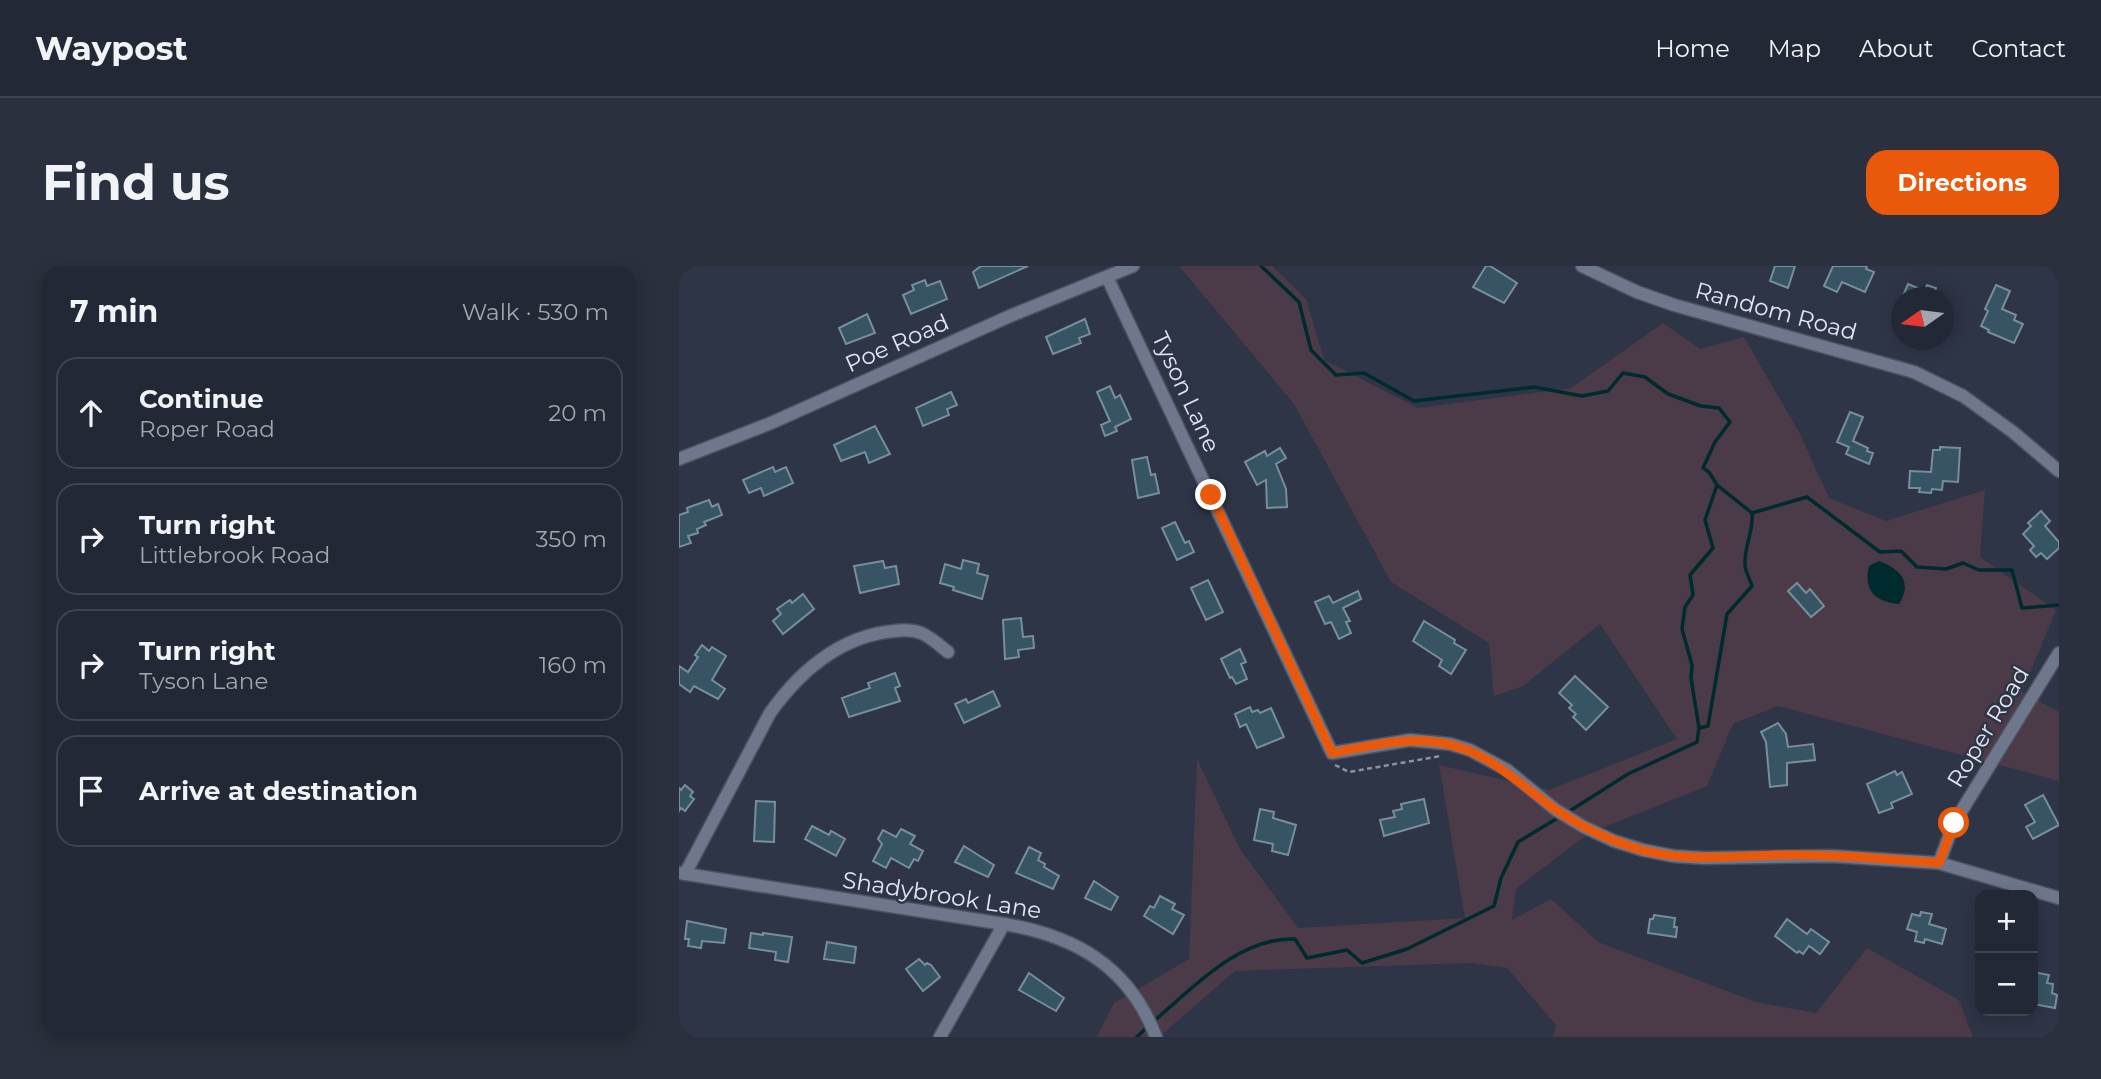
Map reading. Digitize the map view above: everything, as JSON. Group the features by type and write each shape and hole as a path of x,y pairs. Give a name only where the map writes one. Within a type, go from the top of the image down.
{"street":[{"name":"Poe Road","path":"679,459 771,422 1010,316 1133,266"},
{"name":"Random Road","path":"1582,266 1637,292 1674,305 1915,372 1963,396 2013,432 2059,471"},
{"name":"Tyson Lane","path":"1107,277 1330,756"},
{"path":"682,874 770,713 802,675 840,648 882,632 919,632 948,652"},
{"name":"Roper Road","path":"1939,863 1954,823 2059,653"},
{"path":"1330,756 1410,740 1450,744 1489,759 1571,819 1614,841 1643,850 1704,858 1831,856 1939,863 2059,898"},
{"name":"Shadybrook Lane","path":"682,874 1036,929 1057,936 1097,958 1130,990 1156,1036"},
{"path":"940,1037 1004,924"}],"path":[{"path":"1330,756 1338,768 1349,772 1450,756"}],"shaded area":[{"path":"1179,266 1272,266 1306,299 1324,360 1418,408 1571,388 1663,323 1700,349 1744,337 1799,432 1829,498 1886,521 1985,490 1980,557 2056,610 2022,692 2059,712 2059,781 1778,706 1733,724 1707,786 1581,839 1516,889 1512,920 1551,899 1598,942 1756,1002 1816,1013 1867,948 1959,1000 1973,1037 1553,1037 1556,1025 1507,968 1470,963 1235,971 1159,1037 1097,1037 1114,1003 1189,959 1197,759 1240,849 1298,928 1465,918 1439,765 1549,790 1677,739 1600,624 1523,686 1494,696 1489,643 1391,582 1294,404"},
{"path":"1879,561 1893,568 1902,577 1905,589 1899,604 1883,601 1870,588 1869,566"}],"building":[{"path":"981,266 1028,266 979,288 973,272"},
{"path":"1486,266 1517,283 1504,303 1473,287"},
{"path":"1775,266 1795,266 1788,288 1770,281"},
{"path":"1833,266 1867,266 1866,269 1874,272 1865,292 1842,282 1837,292 1824,286"},
{"path":"925,280 927,286 940,281 947,299 911,314 903,295 914,290 912,285"},
{"path":"1996,285 2010,291 2002,309 2016,315 2014,320 2023,324 2014,343 1988,332 1989,330 1981,326"},
{"path":"867,314 875,333 846,344 839,328"},
{"path":"1085,319 1090,334 1079,338 1081,343 1053,354 1046,337"},
{"path":"1110,386 1115,398 1120,395 1131,419 1115,427 1117,431 1105,436 1101,425 1110,421 1097,392"},
{"path":"951,392 957,405 947,409 949,415 923,426 916,408"},
{"path":"1850,412 1863,417 1853,441 1873,453 1869,464 1846,454 1849,447 1837,442"},
{"path":"875,426 890,454 869,463 865,452 841,461 834,445"},
{"path":"1940,447 1960,448 1958,482 1943,481 1942,490 1932,489 1931,493 1919,492 1920,488 1909,488 1910,471 1931,472 1933,450 1940,450"},
{"path":"1280,448 1286,458 1276,464 1286,489 1287,507 1267,508 1266,480 1257,485 1245,462 1265,451 1267,456"},
{"path":"1147,457 1151,475 1155,474 1159,493 1138,498 1132,460"},
{"path":"773,467 775,472 786,467 793,483 764,496 761,488 749,493 743,480"},
{"path":"709,500 712,507 718,504 722,515 704,522 706,525 697,529 698,533 688,536 691,543 679,547 679,515 688,512 687,508"},
{"path":"2041,511 2050,521 2045,526 2059,542 2059,548 2047,559 2041,553 2036,557 2030,550 2034,546 2023,534 2031,526 2028,523"},
{"path":"1175,522 1185,543 1189,541 1194,552 1177,560 1162,528"},
{"path":"963,560 979,564 977,573 988,576 982,599 940,583 945,564 961,569"},
{"path":"883,561 885,568 896,566 899,584 860,593 854,566"},
{"path":"1208,580 1223,612 1206,620 1191,588"},
{"path":"1797,583 1806,593 1810,589 1824,606 1811,617 1788,591"},
{"path":"1358,591 1361,599 1343,608 1350,621 1346,622 1351,633 1339,639 1331,622 1325,624 1315,602 1329,596 1333,603"},
{"path":"803,594 814,609 783,634 773,621 781,614 777,609 790,600 792,603"},
{"path":"1021,618 1023,637 1033,636 1034,648 1018,650 1019,657 1005,659 1003,620"},
{"path":"1424,621 1466,650 1451,674 1439,666 1442,660 1413,641"},
{"path":"702,645 709,651 712,647 726,656 712,680 725,689 718,699 694,686 690,692 679,684 679,666 688,672"},
{"path":"1240,649 1246,662 1241,664 1247,679 1236,684 1221,659"},
{"path":"895,673 900,686 895,688 900,701 849,717 842,698 870,688 868,683"},
{"path":"1575,676 1608,707 1586,730 1573,717 1576,714 1569,708 1572,705 1559,693"},
{"path":"993,691 1000,706 964,723 955,704 966,699 968,703"},
{"path":"1250,707 1252,712 1258,710 1260,713 1271,708 1284,737 1257,748 1246,724 1240,727 1235,714"},
{"path":"1778,723 1786,734 1788,747 1813,744 1815,760 1787,763 1787,785 1770,787 1766,742 1761,732"},
{"path":"1895,771 1897,775 1902,772 1912,794 1891,803 1893,808 1879,813 1867,784"},
{"path":"685,785 693,792 690,796 694,799 685,811 681,808 679,811 679,788 681,790"},
{"path":"2043,795 2059,825 2033,839 2026,827 2035,822 2025,805"},
{"path":"1424,799 1429,823 1384,836 1380,820 1395,817 1393,811 1402,809 1401,804"},
{"path":"756,801 775,802 774,842 754,841"},
{"path":"1260,809 1274,812 1273,818 1296,825 1288,855 1272,851 1273,844 1254,840"},
{"path":"812,826 829,835 831,831 845,839 836,856 805,839"},
{"path":"901,829 915,836 910,844 923,851 918,861 914,859 909,868 891,858 886,868 873,861 882,844 878,839 883,830 896,837"},
{"path":"964,846 994,865 988,877 955,862"},
{"path":"1029,847 1041,853 1038,860 1059,876 1053,889 1016,873"},
{"path":"1094,881 1118,897 1111,910 1085,898"},
{"path":"1160,896 1175,904 1172,909 1184,915 1173,934 1144,916 1150,906 1154,908"},
{"path":"1921,912 1932,914 1929,924 1946,929 1942,944 1925,939 1924,943 1915,941 1917,932 1907,929 1912,914 1920,916"},
{"path":"1654,915 1675,918 1676,937 1648,933 1650,919 1653,919"},
{"path":"1787,919 1807,934 1811,929 1829,942 1820,954 1809,946 1803,954 1799,951 1797,953 1775,936"},
{"path":"687,921 726,929 724,943 702,941 701,948 688,946 689,939 685,939"},
{"path":"751,933 792,937 788,962 775,960 776,952 749,948"},
{"path":"827,942 856,947 854,963 824,959"},
{"path":"919,959 925,965 931,965 940,977 923,991 906,969"},
{"path":"1029,973 1064,998 1056,1011 1019,990"},
{"path":"2038,973 2049,975 2047,983 2053,984 2052,993 2057,995 2055,1008 2038,1005"}],"waterway":[{"path":"1261,266 1299,302 1311,350 1336,375 1364,373 1414,401 1534,387 1582,396 1608,391 1623,373 1645,377 1668,394 1701,406 1719,408 1730,422 1715,442 1703,468 1717,485 1752,513 1807,497 1880,552 1901,551 1917,567 1946,569 1963,563 1979,570 2012,570 2022,608 2059,605"},
{"path":"1699,728 1691,678 1692,665 1682,629 1685,607 1693,595 1690,575 1713,548 1705,520 1717,485"},
{"path":"1568,812 1628,774 1697,742 1699,728 1708,726 1727,614 1752,586 1745,564 1752,513"},
{"path":"1154,1021 1218,967 1255,946 1295,939 1307,958 1347,950 1362,963 1407,949 1494,906 1501,878 1518,842 1561,816"},
{"path":"1137,1037 1148,1026"}],"route":[{"path":"1211,495 1332,753 1410,740 1450,744 1470,750 1507,770 1556,810 1584,827 1614,841 1673,856 1831,856 1939,863 1954,823"}]}
